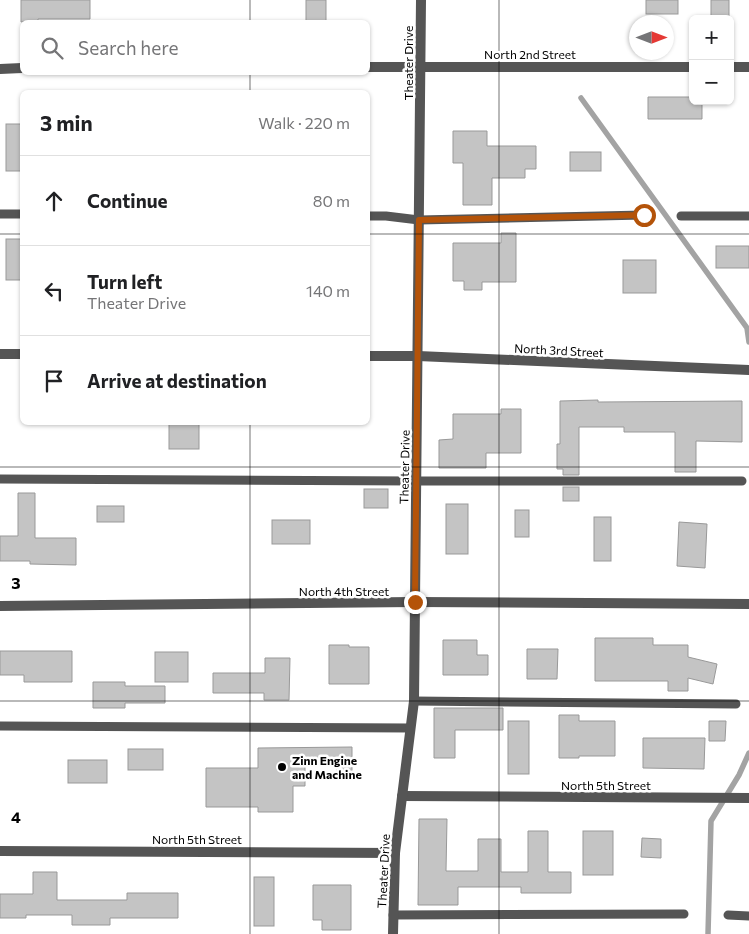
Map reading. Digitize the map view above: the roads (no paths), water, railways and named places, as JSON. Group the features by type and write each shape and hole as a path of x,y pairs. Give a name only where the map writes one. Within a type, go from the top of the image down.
{"street":[{"name":"Theater Drive","path":"392,934 395,853 414,701 421,0"},
{"name":"North 2nd Street","path":"370,67 689,67"},
{"path":"734,67 749,67"},
{"path":"0,69 20,68"},
{"path":"0,354 20,354"},
{"name":"North 3rd Street","path":"370,356 418,356 749,370"},
{"name":"North 4th Street","path":"0,606 415,602 749,604"},
{"name":"North 5th Street","path":"402,796 749,798"},
{"name":"North 5th Street","path":"0,851 395,853"}],"lane":[{"path":"0,214 20,214"},
{"path":"370,216 419,220 644,215"},
{"path":"681,216 749,216"},
{"path":"0,478 416,482 742,482"},
{"path":"414,701 736,704"},
{"path":"0,726 410,728"},
{"path":"393,915 684,914"},
{"path":"728,916 749,916"}],"waterway":[{"path":"581,98 747,328 749,342"},
{"path":"708,934 711,821 739,775 749,753"}],"place":[{"name":"Zinn Engine and Machine","path":"282,767"}]}
